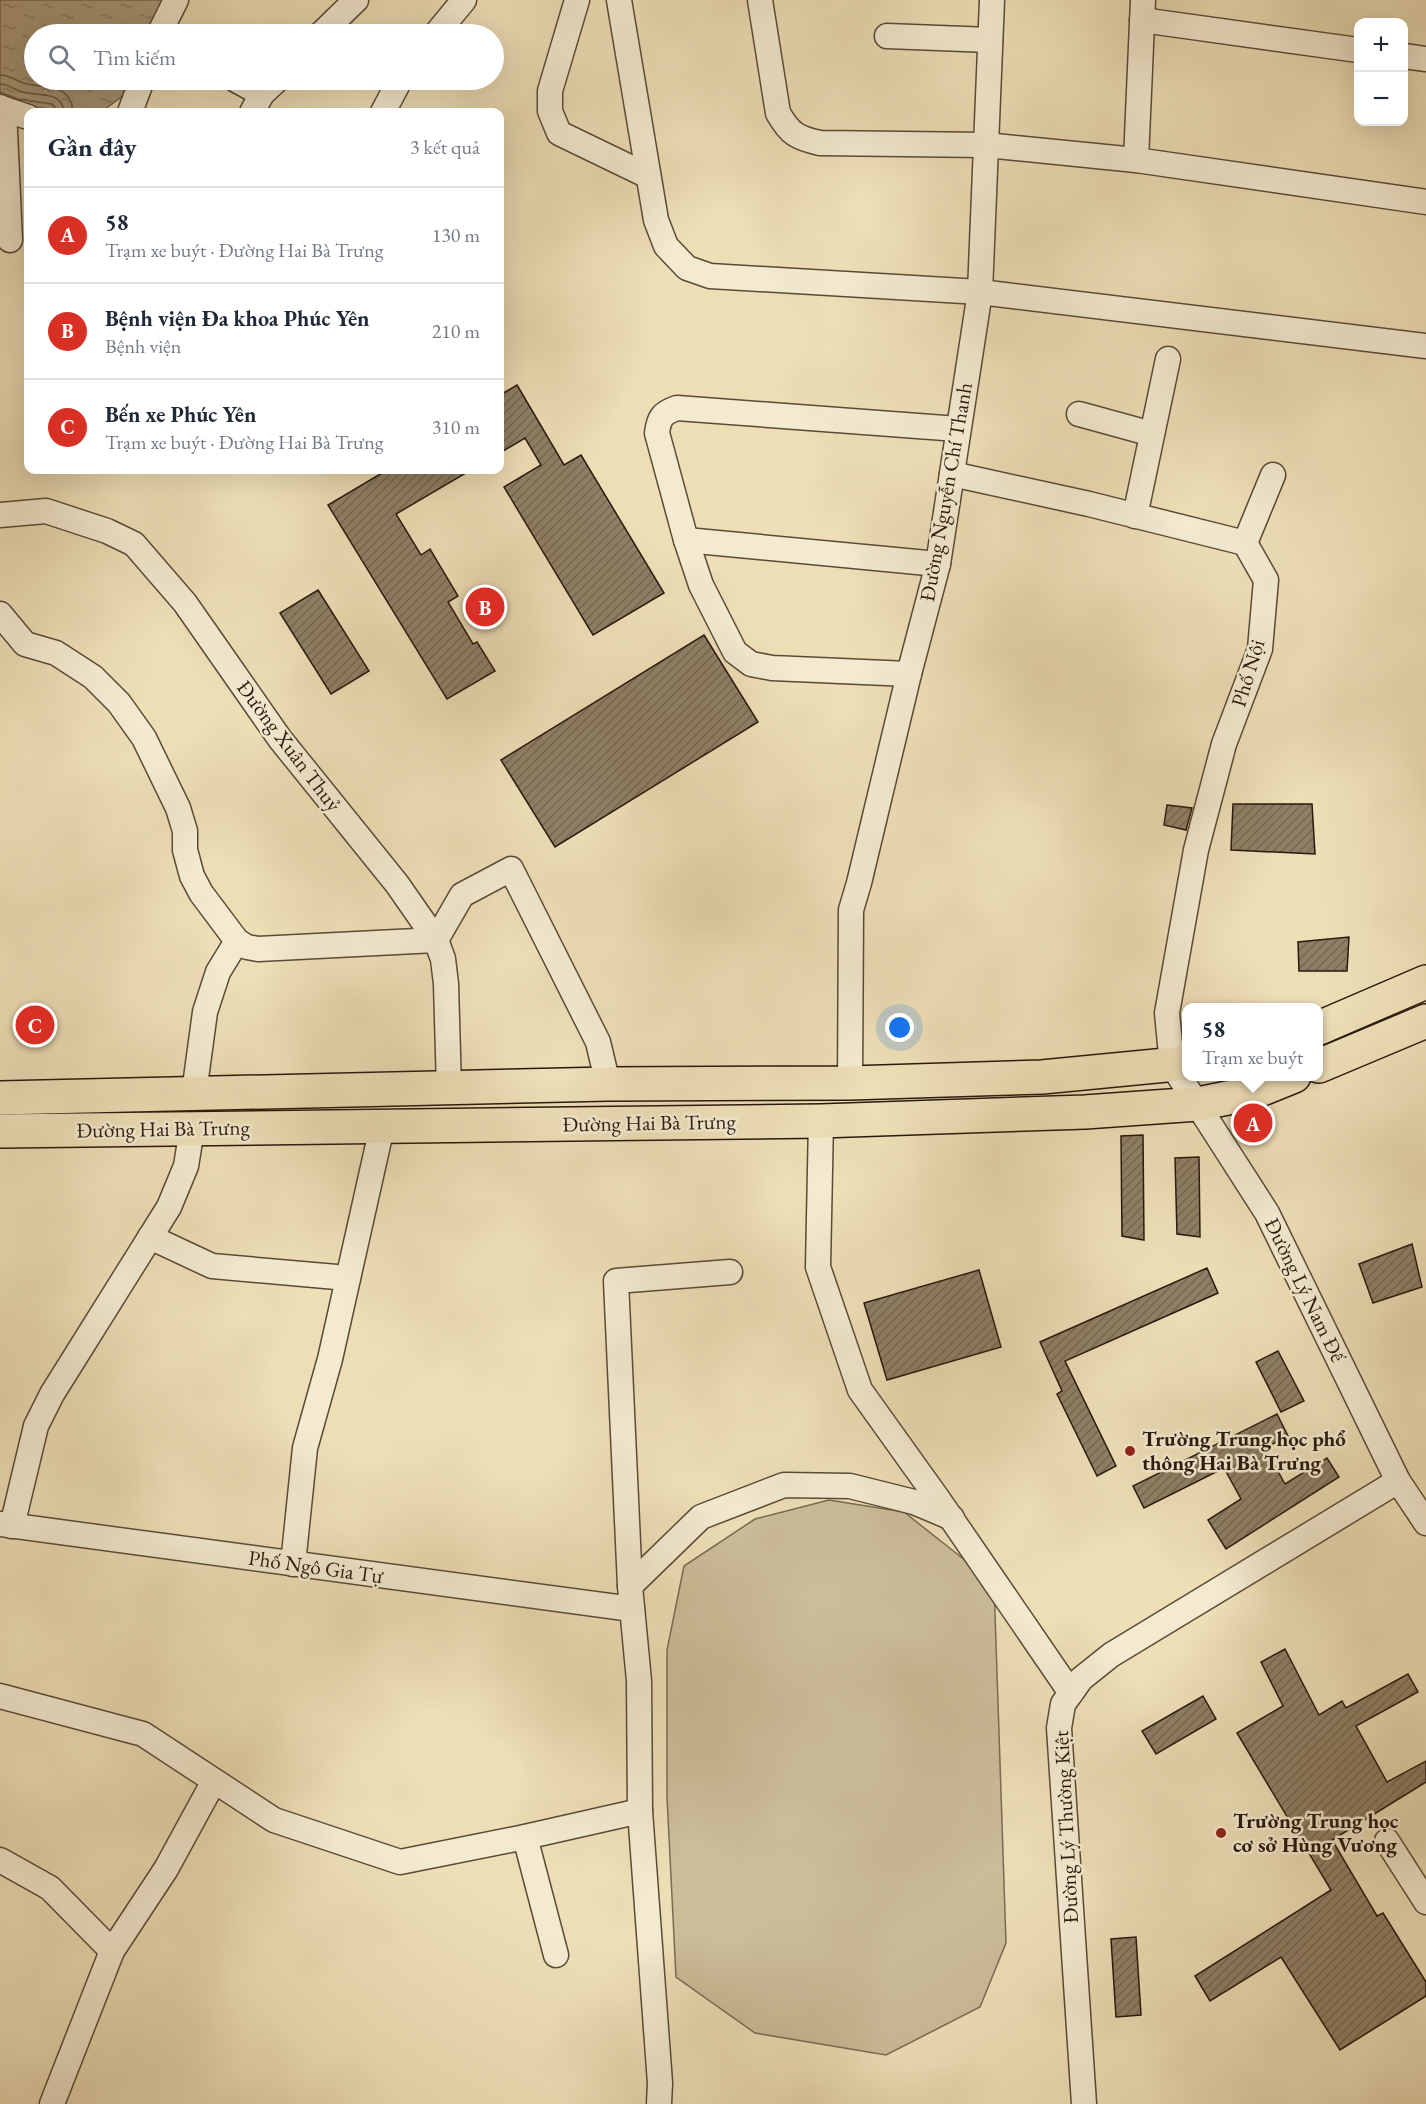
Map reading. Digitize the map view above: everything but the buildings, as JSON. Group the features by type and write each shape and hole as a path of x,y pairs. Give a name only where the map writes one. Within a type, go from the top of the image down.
{"highway":[{"path":"1323,1026 1426,982"},
{"path":"1323,1064 1426,1022"},
{"name":"Đường Hai Bà Trưng","path":"0,1098 608,1084 850,1083 1042,1077 1179,1064"},
{"name":"Đường Hai Bà Trưng","path":"0,1131 821,1121 1084,1112 1198,1104 1252,1094 1284,1081"},
{"path":"608,1084 609,1124"}],"street":[{"path":"164,24 176,0"},
{"path":"331,24 356,0"},
{"path":"444,24 464,0"},
{"path":"577,0 550,91 550,111 559,133 648,176"},
{"path":"619,0 656,220 666,246 687,268 710,276 980,292 1426,346"},
{"path":"760,0 778,113 785,126 798,138 820,143 986,145 1136,160 1426,202"},
{"name":"Đường Nguyễn Chí Thanh","path":"850,1083 851,910 938,564 980,292 992,0"},
{"path":"1136,160 1143,10 1354,49"},
{"path":"887,36 990,40"},
{"path":"1408,57 1426,59"},
{"path":"132,108 138,90"},
{"path":"385,108 395,90"},
{"path":"13,239 2,108 24,116"},
{"path":"1136,516 1168,358"},
{"path":"909,674 772,668 751,664 735,652 701,585 686,540 657,433 659,420 665,412 677,408 958,429"},
{"path":"1078,414 1152,434"},
{"path":"952,474 1245,543 1273,475"},
{"name":"Đường Xuân Thuỷ","path":"0,515 45,512 107,531 134,544 185,603 280,740 397,884 436,940 443,959 446,984 449,1089"},
{"path":"686,540 938,564"},
{"name":"Phố Nội","path":"1179,1064 1167,1013 1196,850 1224,744 1260,649 1266,580 1245,543"},
{"path":"2,622 25,644 56,653 93,677 119,703 144,738 178,808 185,831 185,850 192,876 201,893 237,941 247,947 258,949 436,940 462,895 511,869 598,1042 608,1084"},
{"path":"194,1092 205,1012 218,972 237,941"},
{"name":"Đường Lý Nam Đế","path":"1187,1081 1198,1104 1267,1213 1398,1480 1426,1522"},
{"path":"821,1121 818,1267 860,1390 952,1518 1071,1693"},
{"path":"293,1564 305,1448 330,1359 382,1126"},
{"path":"6,1525 36,1426 52,1394 168,1207 186,1166 192,1129"},
{"path":"150,1237 212,1266 348,1278"},
{"path":"659,2104 660,2083 640,1811 639,1681 631,1597 616,1281 730,1272"},
{"name":"Đường Lý Thường Kiệt","path":"1084,2104 1059,1728 1063,1704 1081,1679 1111,1655 1398,1480"},
{"path":"631,1597 701,1517 784,1485 849,1486 914,1502 952,1518"},
{"name":"Phố Ngô Gia Tự","path":"6,1525 293,1564 631,1597"},
{"path":"0,1696 143,1734 274,1820 400,1862 640,1811"},
{"path":"52,2104 112,1951 166,1869 214,1780"},
{"path":"525,1837 556,1955"},
{"path":"1388,1841 1426,1902"},
{"path":"0,1860 50,1888 112,1951"}],"shaded area":[{"path":"829,1500 904,1512 994,1583 1006,1943 980,2007 886,2055 755,2033 676,1977 667,1797 667,1650 684,1566 755,1519"}],"water":[{"path":"0,0 166,0 155,24 24,24 24,90 126,90 124,95 106,108 42,108 16,104 0,96"}],"place":[{"name":"Bệnh viện Đa khoa Phúc Yên","path":"485,607"},
{"name":"Bến xe Phúc Yên","path":"35,1025"},
{"name":"58","path":"1253,1123"},
{"name":"Trường Trung học phổ thông Hai Bà Trưng","path":"1130,1451"},
{"name":"Trường Trung học cơ sở Hùng Vương","path":"1221,1833"}]}
